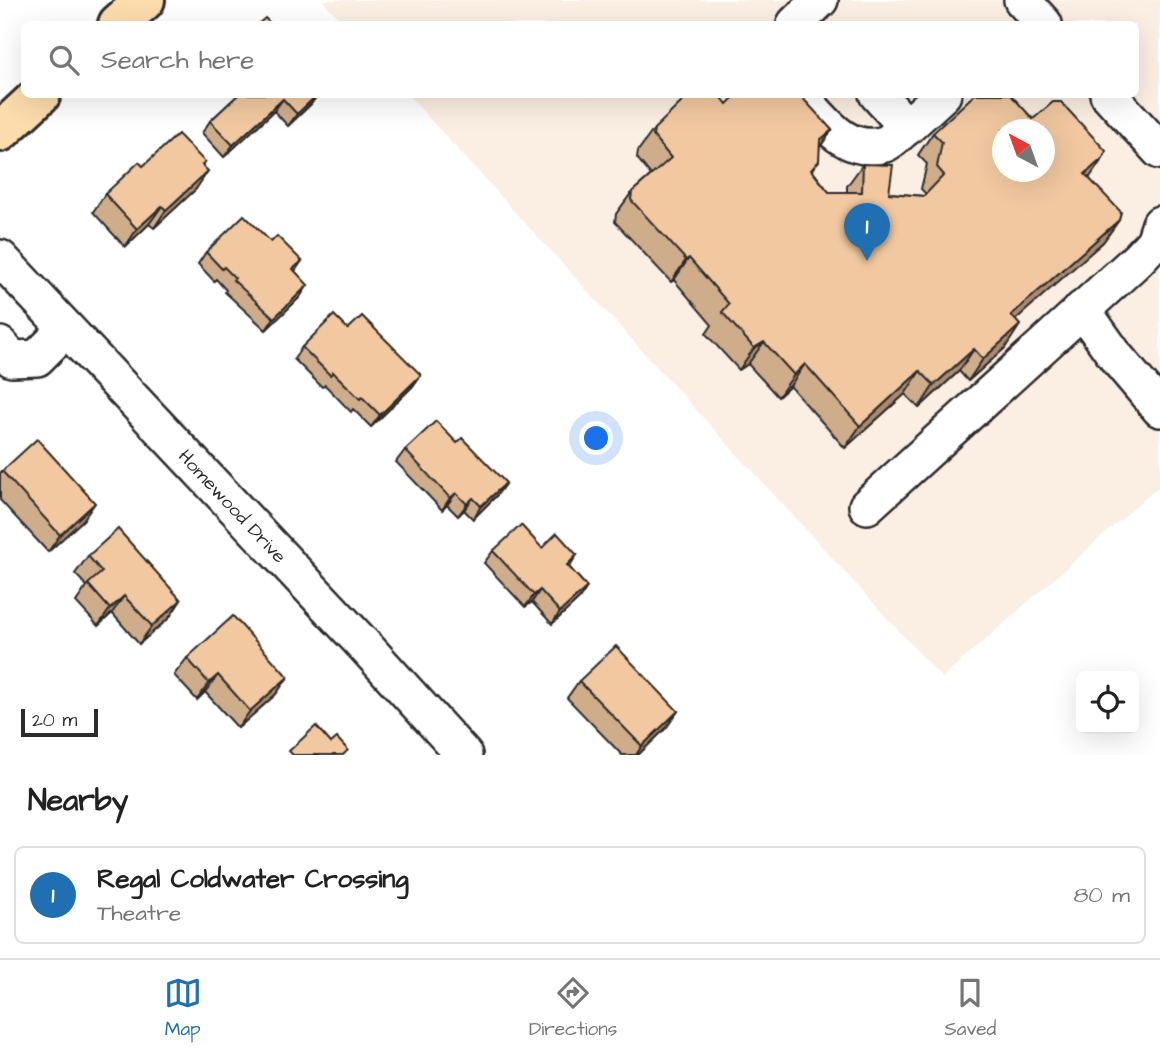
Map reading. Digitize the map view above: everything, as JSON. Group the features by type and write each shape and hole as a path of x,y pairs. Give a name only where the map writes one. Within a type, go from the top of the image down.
{"main road":[{"path":"121,21 145,0"},
{"path":"0,132 37,98"}],"street":[{"path":"803,98 838,136 862,148 887,143 939,98"},
{"path":"881,98 907,127"},
{"path":"1112,98 1160,151"},
{"path":"867,506 1145,251 1154,242 1160,224"},
{"name":"Homewood Drive","path":"0,258 464,755"},
{"path":"1082,309 1116,357 1160,409"},
{"path":"0,345 12,359 37,358 66,329"}],"shaded area":[{"path":"322,0 1160,0 1160,485 942,678 411,98 1139,98 1139,21 341,21"}],"building":[{"path":"235,98 314,98 297,114 283,99 233,145 210,121"},
{"path":"686,98 722,98 727,104 733,98 803,98 832,130 820,140 819,161 811,170 829,192 862,192 863,164 893,165 889,193 924,196 944,175 937,167 942,142 933,133 971,98 1014,98 1033,119 1053,102 1061,102 1106,151 1103,158 1085,174 1121,212 1119,220 1011,315 1020,325 983,359 974,349 934,385 920,371 860,426 805,364 794,375 764,342 754,348 722,312 729,304 689,258 686,260 631,200 632,192 671,158 653,136 654,129"},
{"path":"178,134 205,162 202,165 208,171 166,210 162,206 137,229 105,194 139,162 143,166"},
{"path":"244,215 271,242 277,236 302,261 293,269 308,285 274,318 206,252"},
{"path":"334,315 348,329 362,316 421,375 380,415 333,372 330,375 302,347"},
{"path":"436,421 457,443 462,438 506,483 481,506 473,498 467,504 456,493 450,498 405,450"},
{"path":"37,439 95,503 60,535 2,471"},
{"path":"521,525 542,548 557,533 577,555 567,565 587,587 560,612 540,590 534,595 493,551"},
{"path":"118,529 181,600 152,626 124,596 110,609 88,584 102,572 88,556"},
{"path":"233,616 288,677 250,711 218,675 209,683 187,658"},
{"path":"616,646 678,711 642,746 579,681"},
{"path":"316,726 331,743 337,738 348,750 343,755 293,755 289,751"}],"place":[{"name":"Regal Coldwater Crossing","path":"867,261"}]}
